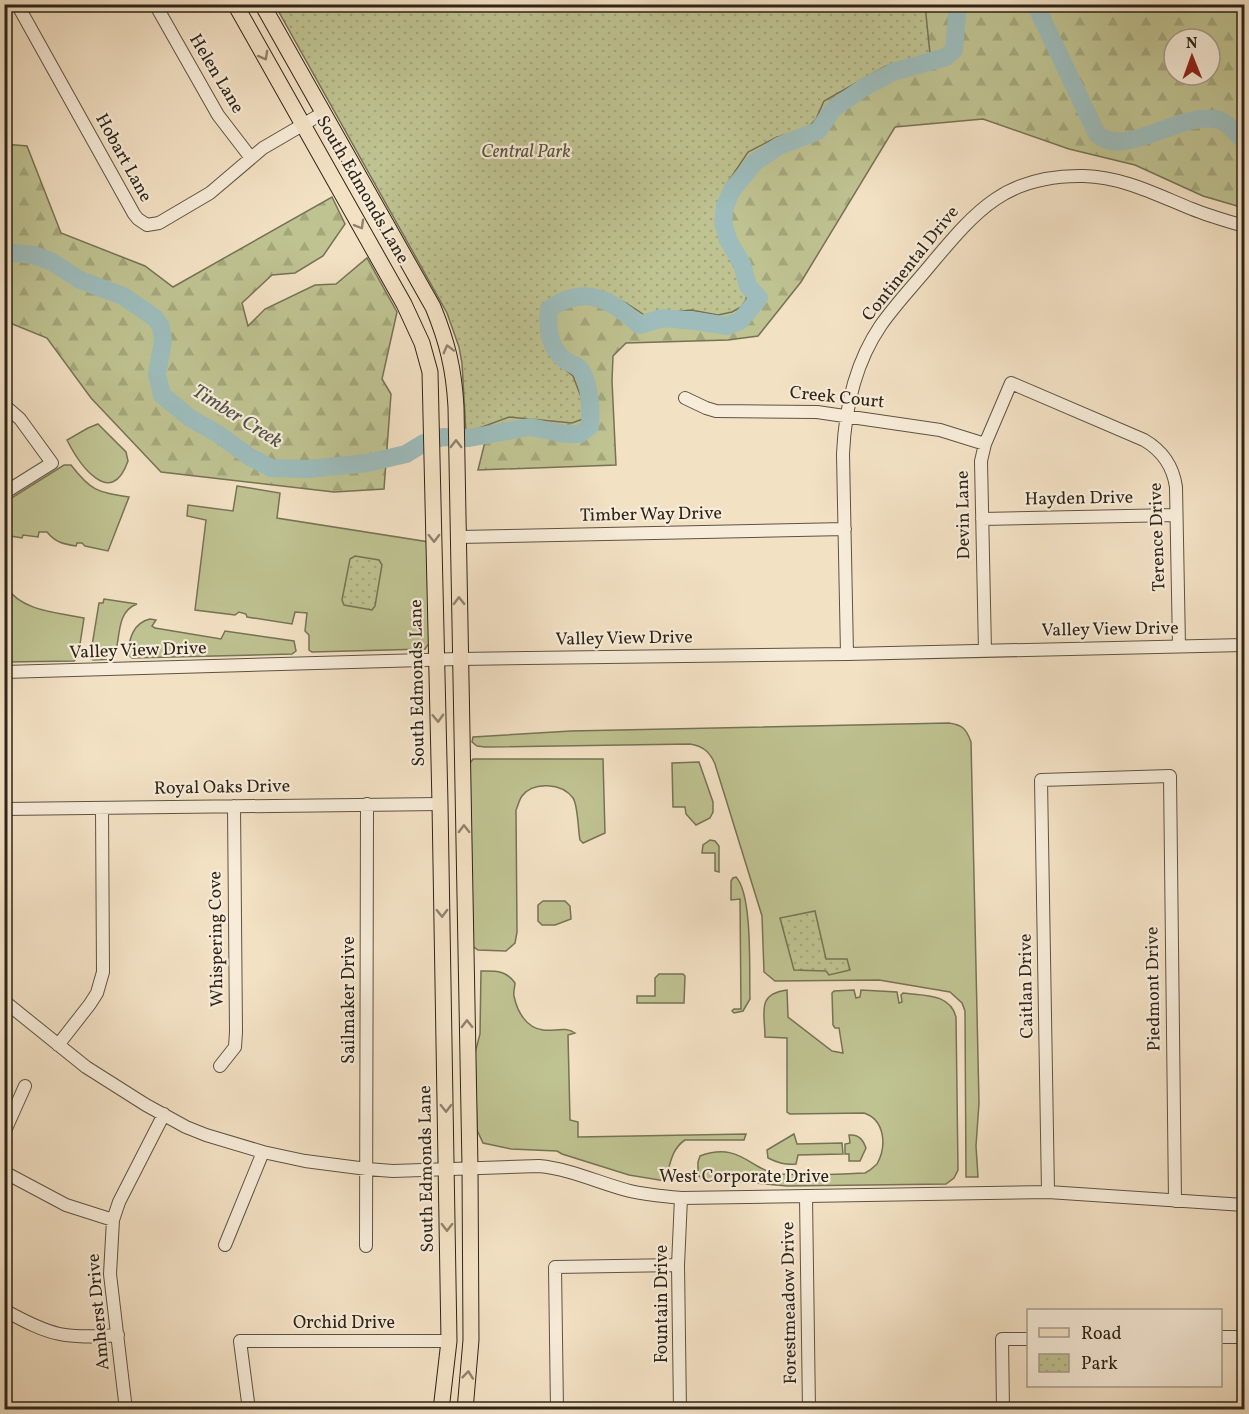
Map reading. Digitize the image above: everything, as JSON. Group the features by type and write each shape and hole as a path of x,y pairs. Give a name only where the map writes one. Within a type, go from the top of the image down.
{"main road":[{"name":"South Edmonds Lane","path":"235,4 410,315 427,360 432,386 449,1341 441,1410"},
{"name":"South Edmonds Lane","path":"262,4 433,307 448,347 454,378 470,1167 471,1340 465,1410"},
{"path":"443,963 466,963"}],"street":[{"name":"Hobart Lane","path":"17,4 134,214 147,225 159,223 197,201 221,185 263,148 303,125"},
{"name":"Helen Lane","path":"155,4 218,116 251,158"},
{"path":"303,125 323,113"},
{"name":"Continental Drive","path":"847,654 843,454 846,416 859,368 880,327 966,223 984,206 1008,191 1025,184 1054,177 1098,177 1130,184 1195,210 1245,226"},
{"name":"Devin Lane","path":"985,651 981,461 985,444 1011,383"},
{"name":"Terence Drive","path":"1011,383 1144,440 1157,448 1167,459 1176,487 1179,646"},
{"name":"Creek Court","path":"685,398 716,411 795,410 846,416 940,430 985,444"},
{"path":"4,405 20,419 52,463 4,494"},
{"name":"Hayden Drive","path":"982,519 1176,515"},
{"name":"Timber Way Drive","path":"458,537 845,530"},
{"name":"Valley View Drive","path":"4,672 459,659 847,654 1245,645"},
{"name":"Caitlan Drive","path":"1048,1192 1041,780 1170,776"},
{"name":"Piedmont Drive","path":"1170,776 1175,1201"},
{"name":"Sailmaker Drive","path":"366,1246 367,804"},
{"name":"Royal Oaks Drive","path":"4,809 440,804"},
{"name":"Whispering Cove","path":"220,1066 235,1047 236,1032 234,806"},
{"path":"58,1045 97,993 103,972 102,808"},
{"name":"West Corporate Drive","path":"4,1001 105,1080 186,1127 263,1152 305,1161 393,1171 515,1165 557,1168 629,1190 681,1198 1048,1192 1245,1206"},
{"path":"4,1133 25,1086"},
{"name":"Amherst Drive","path":"126,1410 110,1274 113,1220 119,1202 164,1114"},
{"path":"225,1245 263,1152"},
{"path":"4,1172 66,1205 113,1220"},
{"name":"Forestmeadow Drive","path":"806,1197 809,1410"},
{"name":"Fountain Drive","path":"680,1410 678,1265 681,1198"},
{"path":"557,1410 555,1267 678,1265"},
{"path":"4,1310 50,1333 82,1338 118,1335"},
{"path":"1222,1337 1245,1337"},
{"path":"1003,1410 1002,1339 1027,1339"},
{"name":"Orchid Drive","path":"249,1410 240,1341 449,1341"}],"green space":[{"path":"543,4 1244,5 1244,208 1203,196 1135,165 1069,149 983,119 895,127 801,282 758,336 728,340 626,343 613,356 616,465 478,470 501,377"},
{"name":"Central Park","path":"275,5 925,5 930,54 886,66 824,101 816,119 804,132 777,137 748,152 726,185 719,216 730,259 747,292 746,300 741,307 718,315 691,310 644,315 619,299 594,291 569,292 556,297 542,305 541,329 557,363 573,376 583,402 583,419 572,423 509,417 466,433 462,363 447,313"},
{"path":"4,144 27,146 61,233 145,266 173,287 332,197 345,224 323,256 295,273 272,275 242,303 248,326 265,309 315,285 336,284 367,258 397,312 382,379 391,394 384,489 334,492 161,472 91,398 47,338 5,321"},
{"path":"98,424 126,452 128,461 121,475 113,482 104,482 87,470 67,440"},
{"path":"64,465 71,465 84,480 102,492 129,497 108,551 85,546 82,543 77,543 76,546 63,543 47,532 39,532 38,537 23,535 22,538 5,535 5,502"},
{"path":"237,486 280,493 277,518 429,542 430,642 425,649 312,652 309,650 309,635 305,631 307,613 295,612 292,624 247,617 246,614 239,612 235,615 195,610 206,520 187,516 188,505 233,511"},
{"path":"355,556 379,560 382,565 375,606 372,610 344,605 342,600 350,559"},
{"path":"5,586 12,595 31,606 84,618 78,657 74,661 5,662"},
{"path":"104,599 137,604 125,613 122,620 114,659 93,660 90,658 99,603 103,603"},
{"path":"150,619 156,620 152,626 155,628 221,639 225,631 294,641 296,651 292,654 132,658 127,653 133,632 140,624"},
{"path":"949,723 963,728 971,742 979,1103 976,1146 978,1177 966,1177 965,1011 962,1003 950,992 879,980 775,981 764,972 762,916 715,764 706,750 690,744 485,747 477,746 472,742 473,737 571,731"},
{"path":"473,759 603,759 605,833 583,843 580,840 575,801 562,789 540,786 527,791 520,799 516,810 517,932 515,943 506,951 478,950 471,945 468,766"},
{"path":"699,762 713,802 713,812 710,818 696,825 686,814 685,807 673,807 672,763"},
{"path":"710,840 715,841 719,846 719,872 715,871 715,853 702,853 703,845"},
{"path":"736,877 741,886 748,917 750,999 743,1011 734,1013 732,1011 734,1009 741,1009 740,899 731,900 731,881"},
{"path":"543,901 565,901 570,906 571,919 555,925 542,925 538,921 538,905"},
{"path":"815,911 826,959 847,959 850,970 829,975 826,971 794,970 780,918"},
{"path":"481,971 500,972 512,979 515,983 514,994 517,1007 523,1018 532,1026 543,1030 567,1030 575,1033 568,1035 570,1120 578,1122 578,1137 746,1134 744,1140 685,1140 674,1153 665,1181 629,1175 557,1151 511,1149 483,1143 477,1130 475,1053 480,1034"},
{"path":"659,974 683,974 685,976 684,1003 637,1003 637,996 655,996 655,978"},
{"path":"787,990 788,1017 832,1051 843,1053 839,1028 833,1025 832,993 834,991 854,990 856,998 860,997 861,990 897,992 899,1003 902,1002 903,993 935,997 953,1009 956,1017 958,1170 954,1178 946,1184 787,1186 733,1181 710,1182 704,1181 698,1175 700,1156 714,1152 735,1154 770,1172 780,1174 865,1173 877,1164 882,1149 882,1134 880,1127 871,1116 864,1113 790,1114 787,1112 787,1038 765,1037 764,1006 770,996"},
{"path":"794,1134 797,1144 842,1143 843,1154 798,1155 796,1164 782,1163 768,1158 767,1150"},
{"path":"849,1135 858,1137 865,1145 866,1148 860,1161 849,1161 849,1154 845,1154 845,1144 850,1143"}],"waterway":[{"name":"Timber Creek","path":"4,252 34,255 52,262 80,280 123,296 155,318 161,327 163,341 157,374 162,395 190,418 271,468 308,469 367,463 406,454 424,443 443,437 469,438 530,427 565,434 580,434 590,426 588,389 581,370 565,360 555,350 549,330 549,309 562,301 585,296 607,302 639,325 663,318 727,326 740,321 759,298 748,286 742,264 728,240 723,222 725,206 732,190 755,162 779,146 818,131 833,109 863,88 893,72 946,57 954,50 958,4"},
{"name":"Timber Creek","path":"1035,4 1097,134 1109,140 1123,141 1139,138 1188,121 1204,119 1222,121 1244,141"}]}
